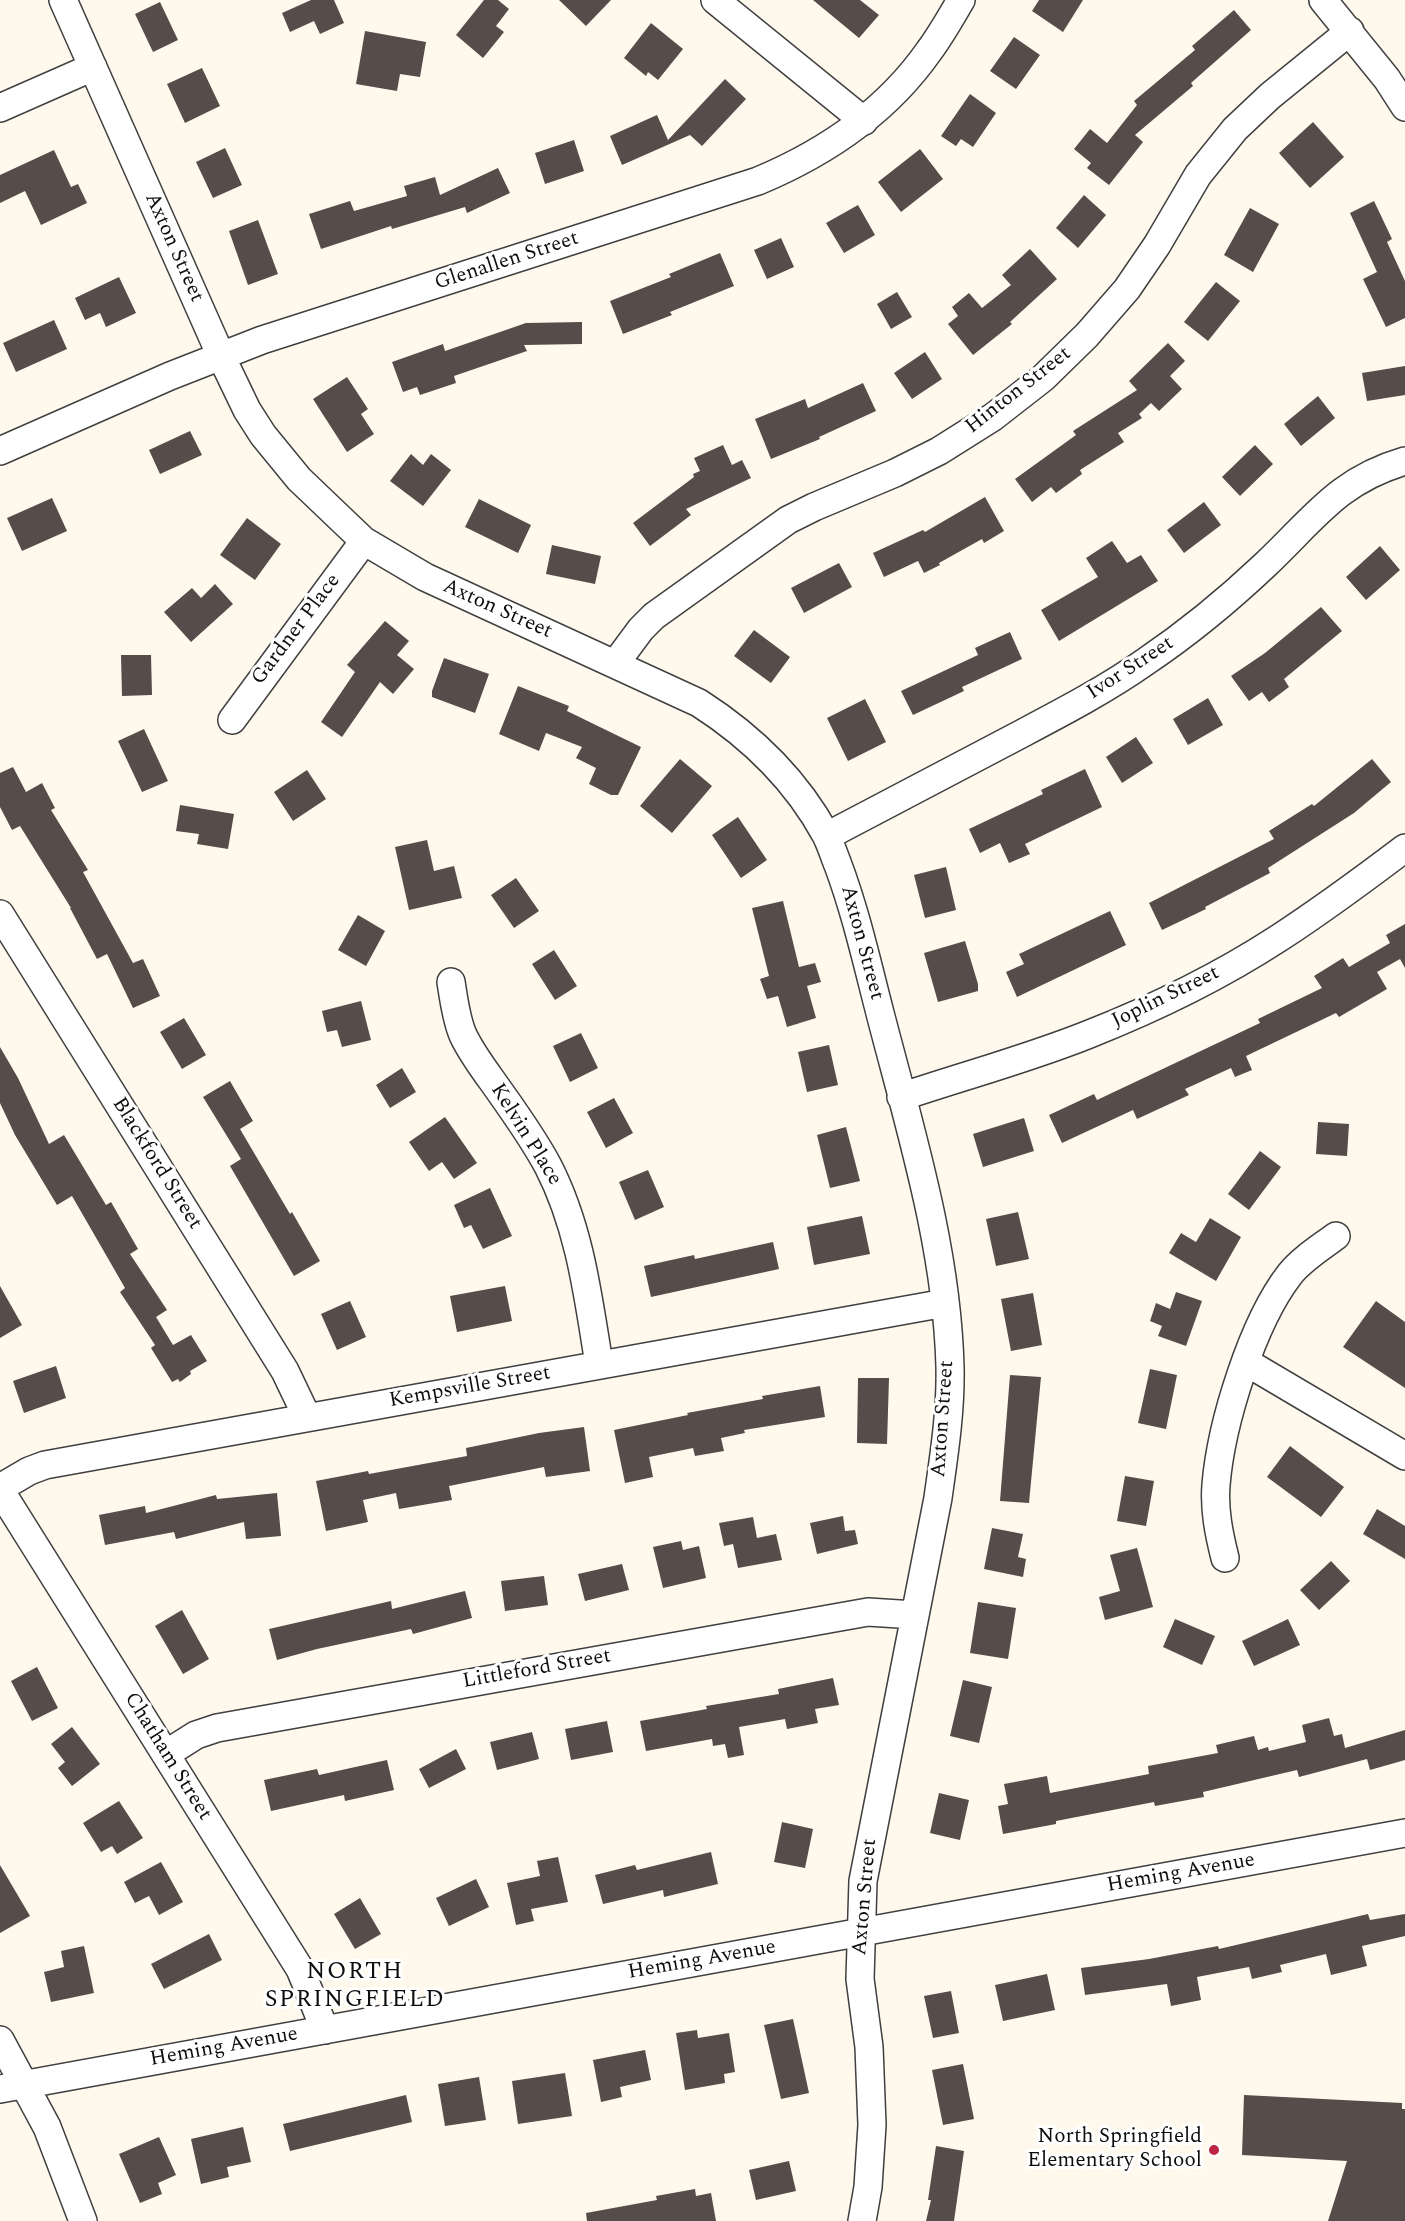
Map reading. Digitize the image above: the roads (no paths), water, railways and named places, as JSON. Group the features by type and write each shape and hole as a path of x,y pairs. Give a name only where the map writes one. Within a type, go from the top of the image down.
{"street":[{"name":"Axton Street","path":"63,0 220,356 247,410 263,435 299,479 364,541 425,577 699,703 750,740 786,777 827,836 850,897 936,1238 945,1303 950,1367 947,1434 938,1498 866,1861 860,1979 869,2047 872,2125 868,2187 862,2221"},
{"path":"716,0 864,121"},
{"name":"Glenallen Street","path":"0,451 170,376 262,340 758,181 807,159 864,121 898,89 929,51 961,0"},
{"path":"1323,0 1387,79 1405,107"},
{"name":"Hinton Street","path":"615,664 641,629 654,616 767,534 814,507 895,473 939,451 993,417 1043,378 1087,336 1127,289 1157,245 1198,175 1235,129 1270,96 1350,31"},
{"path":"0,108 93,67"},
{"name":"Ivor Street","path":"827,836 1066,710 1143,663 1224,603 1266,564 1324,504 1359,479 1405,461"},
{"name":"Gardner Place","path":"232,720 364,541"},
{"name":"Joplin Street","path":"902,1097 1020,1060 1088,1035 1190,988 1279,938 1341,896 1405,848"},
{"name":"Blackford Street","path":"0,914 285,1371 307,1417"},
{"name":"Kelvin Place","path":"451,982 458,1022 464,1036 477,1060 530,1134 548,1166 570,1218 579,1248 599,1364"},
{"path":"1225,1558 1217,1523 1216,1486 1226,1427 1246,1362 1266,1311 1286,1280 1304,1260 1336,1236"},
{"name":"Kempsville Street","path":"0,1489 29,1471 45,1465 945,1303"},
{"path":"1246,1362 1405,1456"},
{"name":"Chatham Street","path":"0,1489 300,1969 325,2030"},
{"name":"Littleford Street","path":"166,1754 196,1735 217,1728 868,1612 915,1615"},
{"name":"Heming Avenue","path":"12,2087 1405,1833"},
{"path":"0,2040 12,2087 47,2127 83,2221"}],"place":[{"name":"North Springfield Elementary School","path":"1214,2150"}],"district":[{"name":"NORTH SPRINGFIELD","path":"355,1987"}]}
